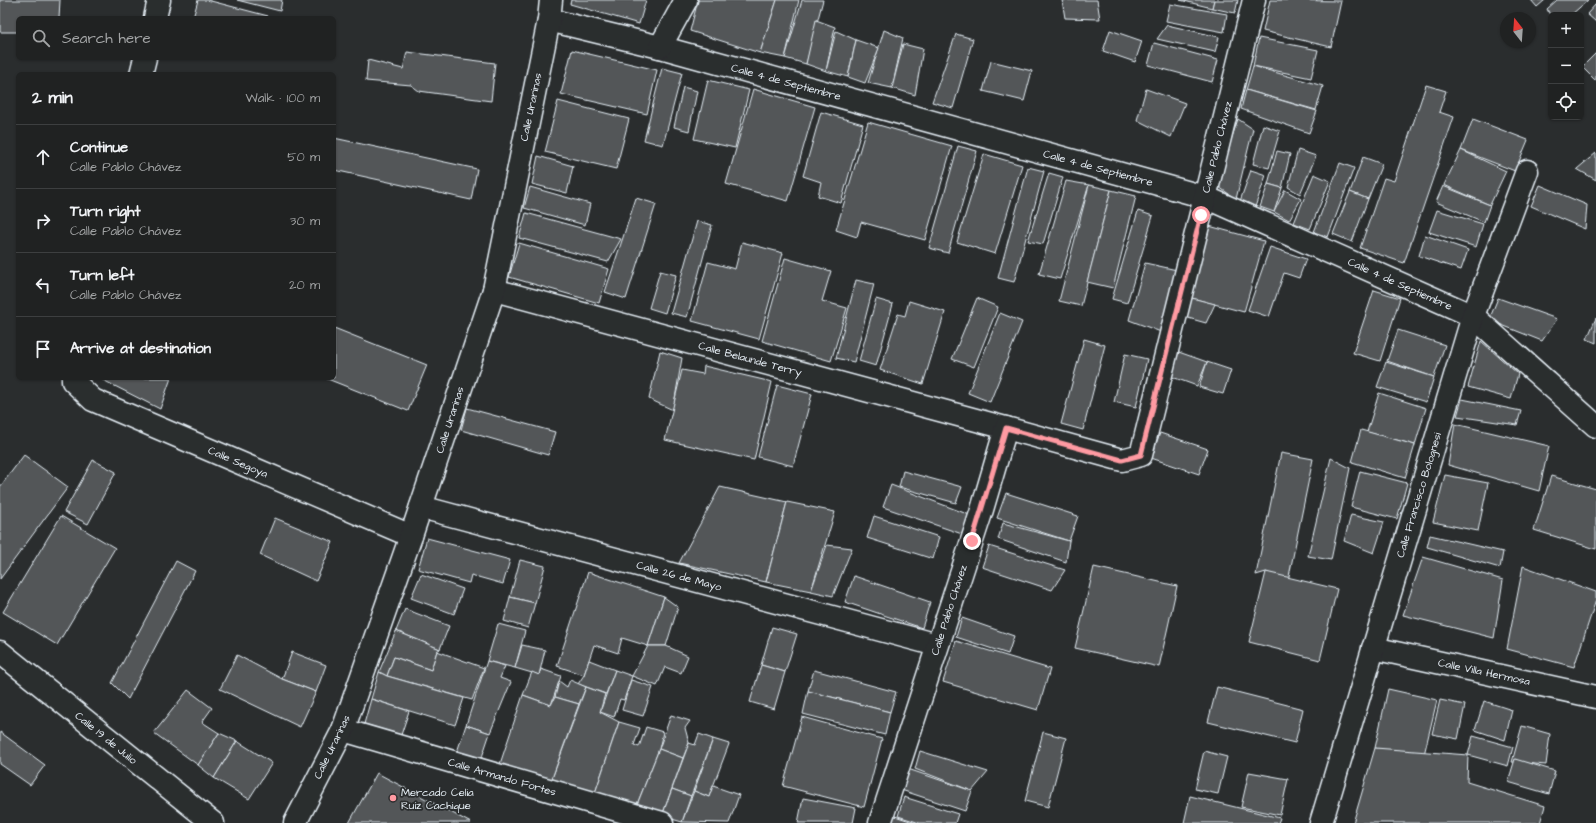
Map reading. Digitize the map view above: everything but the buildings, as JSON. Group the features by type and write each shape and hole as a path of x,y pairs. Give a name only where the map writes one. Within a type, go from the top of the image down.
{"street":[{"path":"155,16 159,0"},
{"path":"660,47 686,0"},
{"name":"Calle Pablo Chávez","path":"880,823 981,513 1006,428 1122,460 1141,455 1254,0"},
{"name":"Calle 4 de Septiembre","path":"550,10 660,47 1205,197 1473,316 1596,426"},
{"name":"Calle Urarinas","path":"294,823 343,730 421,507 494,290 550,10"},
{"path":"142,72 145,60"},
{"name":"Calle Francisco Bolognesi","path":"1322,823 1473,316 1527,171"},
{"name":"Calle Belaunde Terry","path":"494,290 1006,428"},
{"name":"Calle Segoya","path":"73,380 94,400 411,536"},
{"name":"Calle 26 de Mayo","path":"421,507 937,645"},
{"name":"Calle Villa Hermosa","path":"1373,648 1596,697"},
{"name":"Calle 19 de Julio","path":"0,652 213,823"},
{"name":"Calle Armando Fortes","path":"343,730 662,823"}],"place":[{"name":"Mercado Celia Ruíz Cachique","path":"393,798"}],"route":[{"path":"972,541 1006,428 1122,460 1141,455 1201,215"}]}
